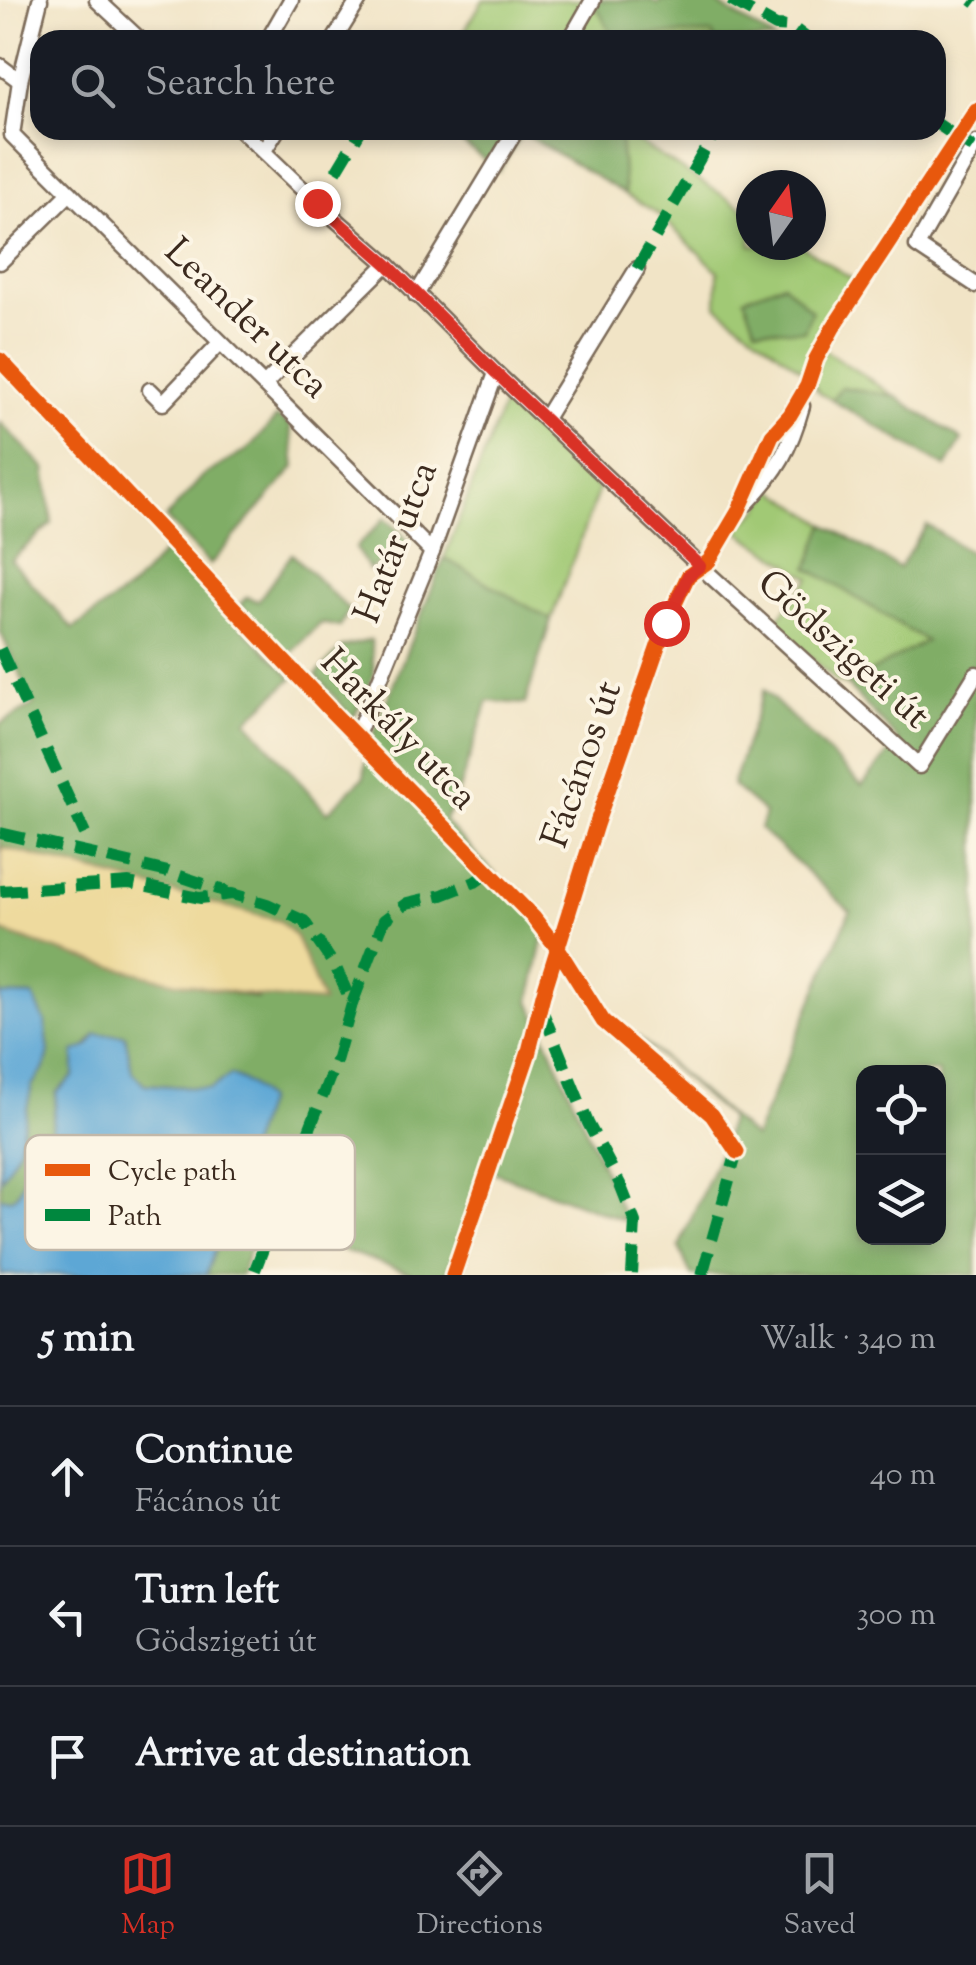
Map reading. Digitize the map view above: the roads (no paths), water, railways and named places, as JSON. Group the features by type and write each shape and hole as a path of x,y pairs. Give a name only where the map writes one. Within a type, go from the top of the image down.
{"street":[{"path":"33,30 40,0"},
{"path":"97,0 129,30"},
{"path":"274,30 291,0"},
{"path":"340,30 359,0"},
{"path":"576,30 593,0"},
{"path":"0,66 20,81 30,40"},
{"name":"Leander utca","path":"20,81 12,135 432,552"},
{"name":"Fácános út","path":"452,1275 528,1055 596,824 666,623 688,576 708,561 738,512 772,436 807,386 833,328 974,116"},
{"name":"Gödszigeti út","path":"252,140 700,566 919,766 976,674"},
{"path":"264,150 270,140"},
{"path":"416,295 510,140"},
{"path":"976,142 917,246 976,285"},
{"path":"0,262 70,193"},
{"path":"265,384 387,264"},
{"path":"546,417 637,269"},
{"path":"150,390 163,403 219,344"},
{"name":"Harkály utca","path":"0,360 534,918 603,1022 712,1115 737,1152"},
{"name":"Határ utca","path":"356,735 432,552 496,373"}],"water":[{"path":"0,995 33,996 45,1021 49,1052 45,1068 32,1085 18,1151 0,1181"},
{"path":"96,1034 125,1035 132,1071 144,1084 210,1089 231,1075 250,1084 266,1100 254,1135 51,1135 57,1092 74,1076 74,1052 89,1046"},
{"path":"25,1176 25,1250 215,1250 206,1275 1,1275 0,1197 11,1199"}]}
